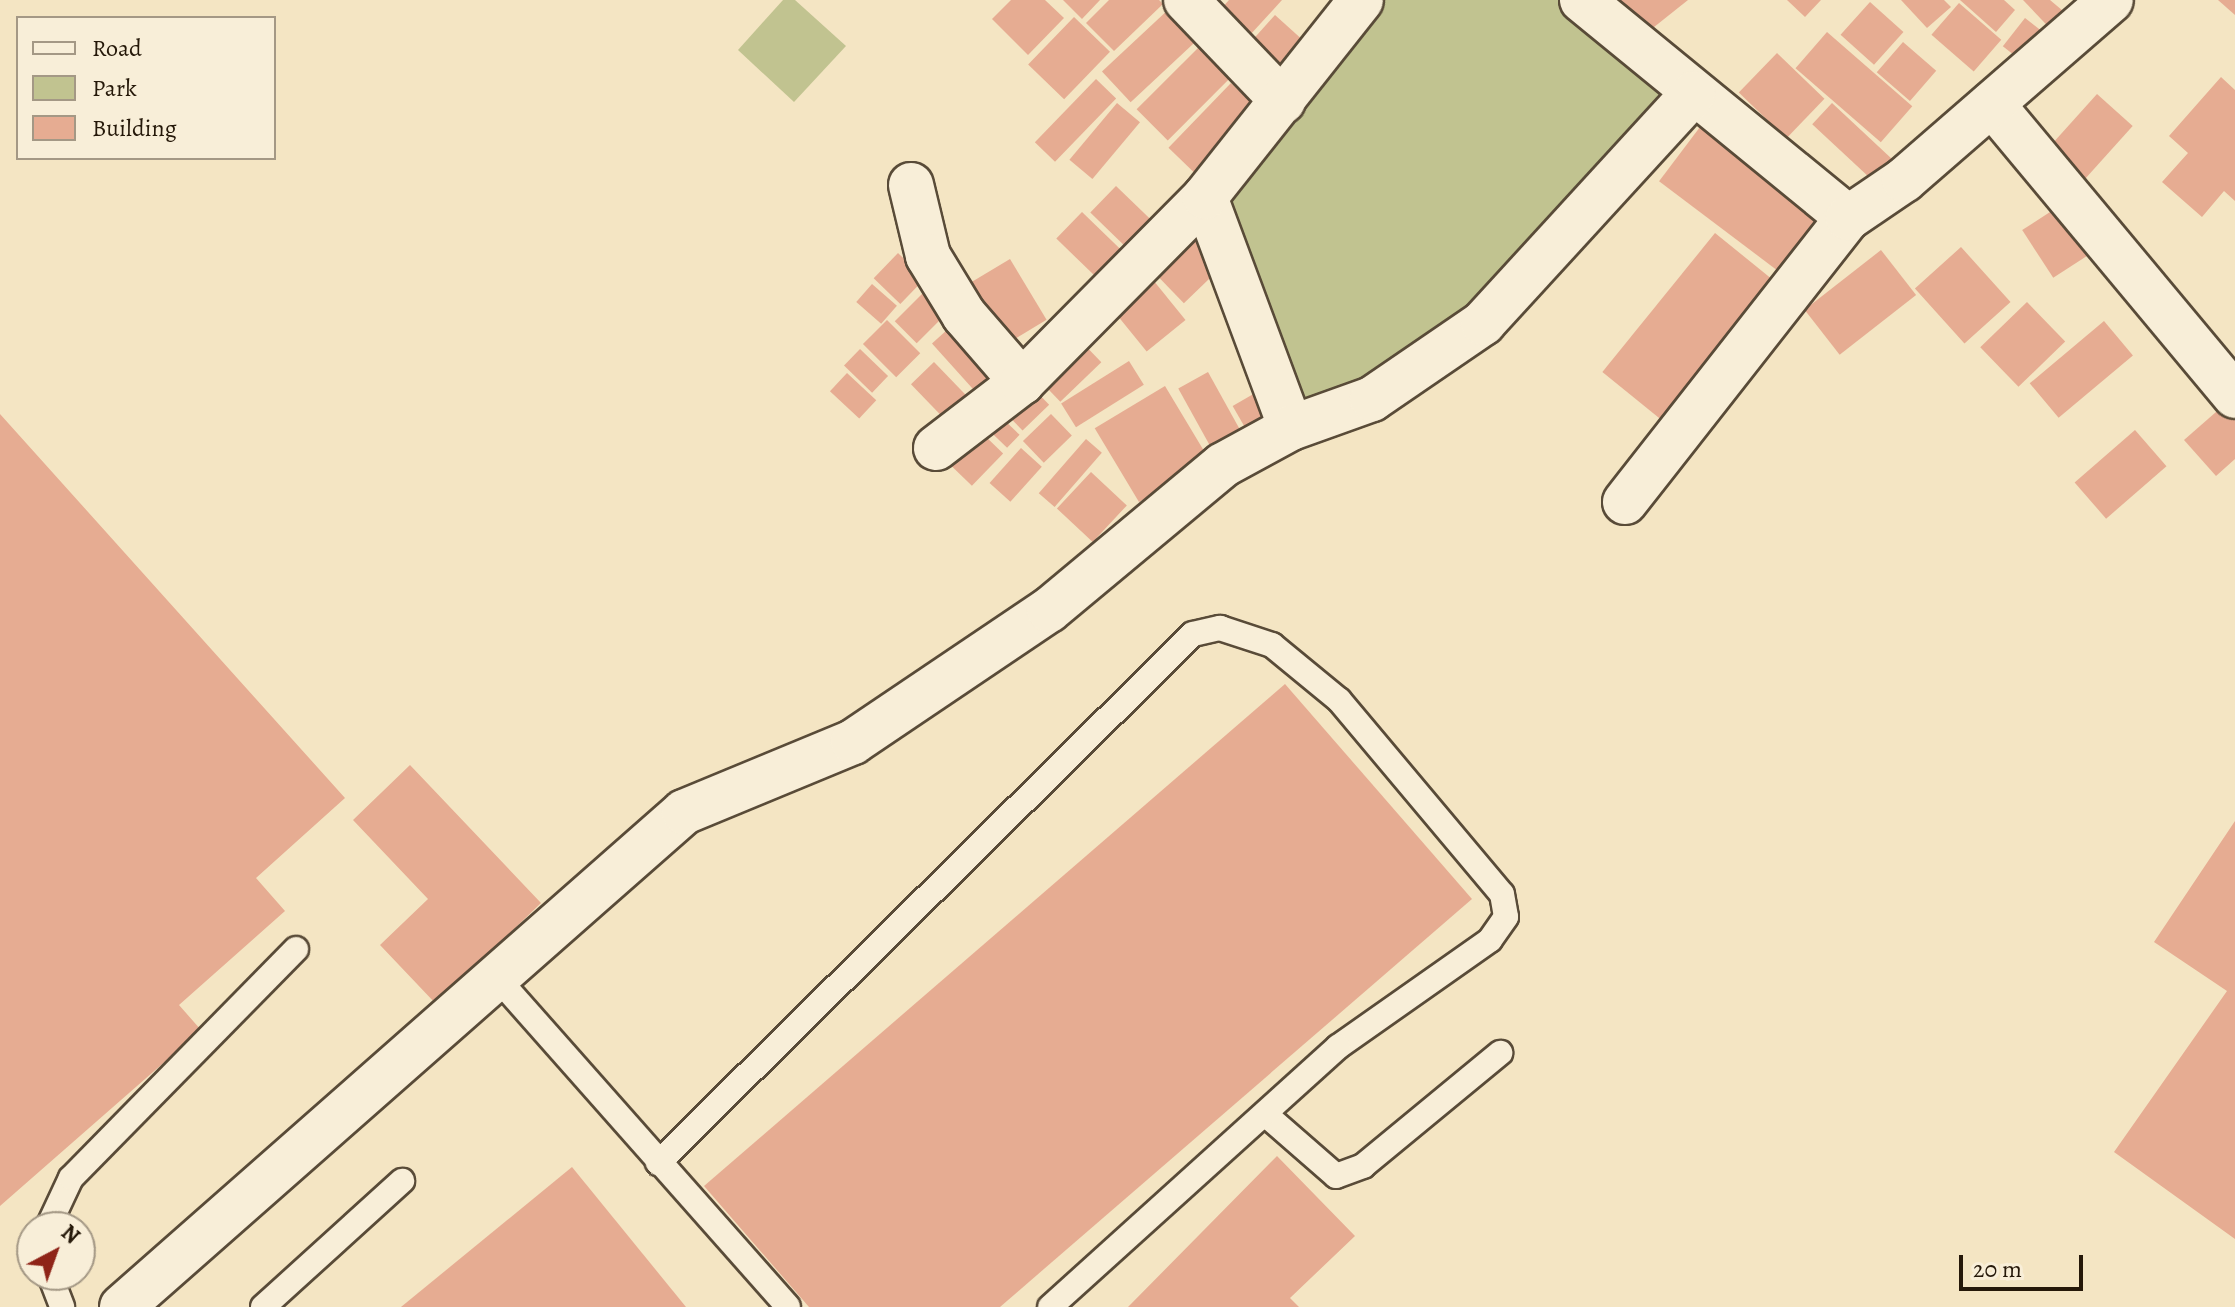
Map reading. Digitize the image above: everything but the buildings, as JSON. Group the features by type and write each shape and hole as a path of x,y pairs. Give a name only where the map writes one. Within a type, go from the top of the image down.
{"street":[{"path":"1186,0 1283,101"},
{"path":"936,448 1022,382 1205,197 1361,0"},
{"path":"1582,0 1848,218"},
{"path":"1625,502 1848,218 1992,104 2111,0"},
{"path":"122,1307 499,980 684,812 853,742 1049,610 1223,465 1291,428 1372,399 1483,323 1693,94"},
{"path":"1992,104 2235,396"},
{"path":"911,185 928,256 964,315 1022,382"},
{"path":"1205,197 1291,428"}],"lane":[{"path":"658,1163 1193,634 1220,628 1272,645 1339,700 1508,908 1490,940 1338,1047 1050,1307"},
{"path":"56,1211 71,1178 296,949"},
{"path":"499,980 788,1307"},
{"path":"1265,1114 1336,1176 1363,1166 1500,1053"},
{"path":"263,1307 402,1181"}],"green space":[{"path":"783,0 795,0 846,46 794,102 738,50"},
{"path":"1382,0 1563,0 1679,94 1476,319 1295,416 1222,192"}]}
